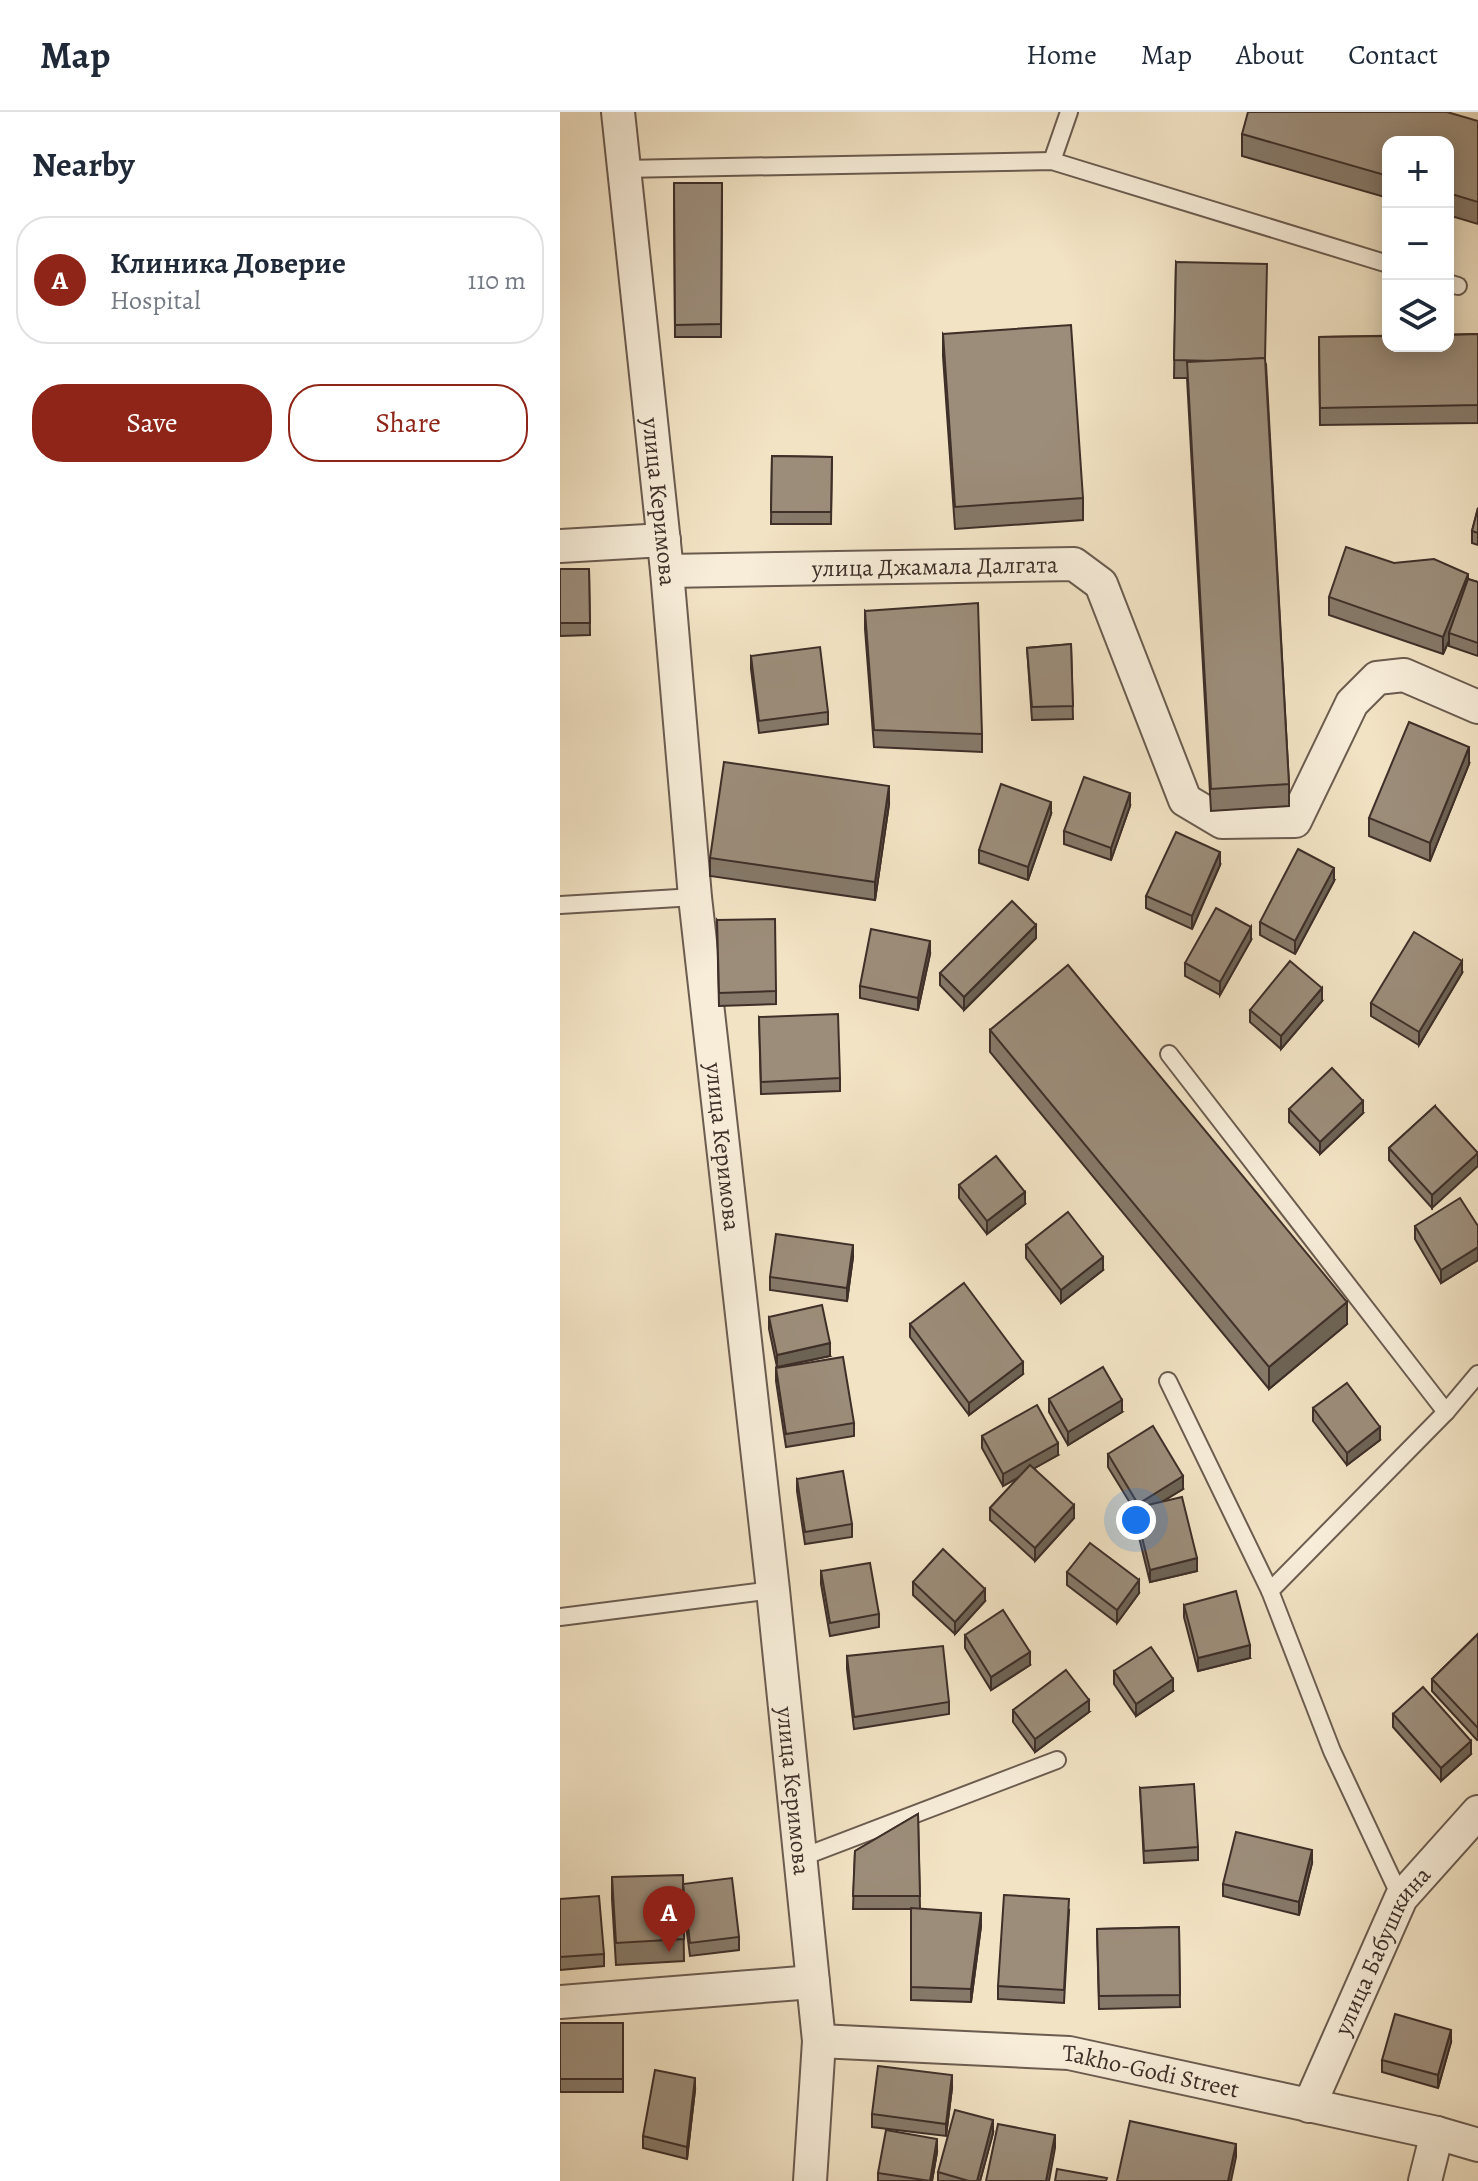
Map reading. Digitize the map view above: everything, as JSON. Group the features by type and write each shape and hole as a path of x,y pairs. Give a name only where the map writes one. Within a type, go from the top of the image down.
{"street":[{"name":"улица Керимова","path":"618,112 666,555 695,897 773,1590 819,2041 810,2181"},
{"path":"560,546 666,555"},
{"name":"улица Джамала Далгата","path":"666,555 1074,564 1101,584 1185,800 1222,822 1295,821 1352,703 1377,678 1404,675 1478,707"},
{"name":"улица Бабушкина","path":"1309,2106 1401,1898 1478,1812"},
{"path":"560,2002 813,1982"},
{"name":"Takho-Godi Street","path":"819,2041 1069,2053 1437,2133 1478,2145"},
{"path":"1425,2181 1437,2133"}],"lane":[{"path":"1052,161 1069,112"},
{"path":"622,169 1052,161 1382,262"},
{"path":"560,905 695,897"},
{"path":"1169,1054 1446,1412"},
{"path":"1270,1591 1446,1412 1478,1374"},
{"path":"1168,1381 1270,1591 1332,1751 1401,1898"},
{"path":"560,1617 773,1590"},
{"path":"800,1858 1057,1760"}],"building":[{"path":"1248,112 1447,112 1478,121 1478,202 1454,195 1454,136 1382,136 1382,174 1242,134"},
{"path":"674,183 722,183 721,324 675,325"},
{"path":"1176,262 1267,264 1265,359 1174,360"},
{"path":"1071,325 1083,498 955,507 943,334"},
{"path":"1478,334 1478,405 1320,408 1319,337 1382,336 1382,352 1454,352 1454,335"},
{"path":"1265,358 1289,784 1211,789 1187,362"},
{"path":"772,456 832,457 831,512 771,512"},
{"path":"1478,508 1478,533 1472,531"},
{"path":"1346,547 1394,563 1434,559 1468,574 1443,637 1329,597"},
{"path":"560,569 589,569 590,623 560,623"},
{"path":"1468,579 1478,582 1478,643 1449,633"},
{"path":"978,603 982,734 874,730 865,611"},
{"path":"1071,644 1073,706 1032,707 1027,648"},
{"path":"820,647 828,712 759,721 751,656"},
{"path":"1409,722 1469,747 1430,843 1369,818"},
{"path":"724,762 889,786 875,882 710,858"},
{"path":"1084,777 1130,793 1111,848 1064,831"},
{"path":"1001,784 1051,802 1028,867 979,850"},
{"path":"1176,832 1220,852 1192,916 1146,896"},
{"path":"1298,849 1334,868 1295,941 1260,922"},
{"path":"1012,901 1036,925 964,997 940,973"},
{"path":"1216,908 1251,927 1220,982 1185,963"},
{"path":"775,919 776,991 719,993 717,920"},
{"path":"871,929 930,941 918,998 860,986"},
{"path":"1414,932 1462,961 1419,1032 1371,1003"},
{"path":"1290,961 1322,988 1281,1036 1250,1010"},
{"path":"1068,965 1347,1302 1269,1367 990,1030"},
{"path":"838,1014 840,1078 761,1082 759,1017"},
{"path":"1332,1068 1363,1101 1320,1142 1289,1109"},
{"path":"1435,1106 1478,1153 1432,1195 1389,1148"},
{"path":"996,1156 1025,1192 987,1221 959,1185"},
{"path":"1460,1198 1478,1226 1478,1247 1441,1270 1415,1226"},
{"path":"1068,1212 1103,1257 1061,1290 1026,1245"},
{"path":"776,1234 853,1245 847,1288 770,1277"},
{"path":"964,1283 1023,1362 969,1403 910,1324"},
{"path":"822,1305 830,1343 777,1355 769,1317"},
{"path":"843,1357 854,1423 786,1434 776,1368"},
{"path":"1103,1367 1122,1400 1068,1432 1049,1399"},
{"path":"1347,1383 1380,1427 1347,1453 1313,1408"},
{"path":"1037,1405 1058,1443 1003,1474 982,1436"},
{"path":"1153,1426 1183,1476 1138,1504 1108,1454"},
{"path":"1030,1465 1074,1505 1035,1548 990,1508"},
{"path":"843,1471 852,1524 805,1532 797,1479"},
{"path":"1182,1497 1197,1558 1150,1570 1135,1508"},
{"path":"1090,1543 1139,1580 1117,1610 1067,1572"},
{"path":"943,1549 985,1589 955,1622 913,1582"},
{"path":"870,1563 879,1614 830,1623 821,1571"},
{"path":"1236,1591 1250,1645 1198,1658 1184,1605"},
{"path":"1003,1610 1030,1652 991,1677 965,1635"},
{"path":"1478,1634 1478,1727 1477,1727 1432,1679"},
{"path":"943,1646 949,1702 854,1717 847,1656"},
{"path":"1151,1647 1173,1679 1136,1704 1114,1671"},
{"path":"1066,1670 1089,1700 1035,1739 1013,1710"},
{"path":"1423,1687 1471,1741 1441,1768 1393,1714"},
{"path":"1194,1784 1198,1847 1144,1851 1140,1788"},
{"path":"918,1814 920,1896 853,1896 855,1851"},
{"path":"1236,1832 1312,1850 1299,1902 1223,1884"},
{"path":"683,1875 684,1939 616,1943 612,1877"},
{"path":"732,1878 739,1937 690,1943 683,1884"},
{"path":"1004,1895 1069,1899 1064,1990 998,1986"},
{"path":"599,1896 604,1954 560,1957 560,1899"},
{"path":"911,1908 981,1913 971,1989 911,1987"},
{"path":"1179,1927 1180,1995 1099,1996 1097,1929"},
{"path":"1395,2014 1451,2030 1438,2075 1382,2060"},
{"path":"560,2023 623,2023 623,2079 560,2079"},
{"path":"878,2066 952,2075 946,2124 872,2114"},
{"path":"655,2070 695,2078 687,2147 643,2136"},
{"path":"955,2110 993,2120 977,2181 938,2172"},
{"path":"1130,2121 1236,2144 1228,2181 1117,2181"},
{"path":"998,2124 1055,2135 1046,2181 986,2181"},
{"path":"886,2130 937,2139 930,2181 878,2173"},
{"path":"1057,2169 1107,2178 1106,2181 1055,2181"}],"place":[{"name":"Клиника Доверие","path":"669,1952"}]}
